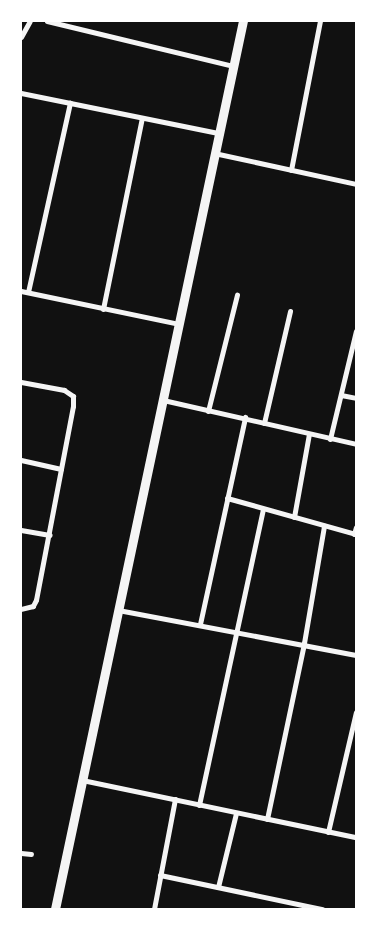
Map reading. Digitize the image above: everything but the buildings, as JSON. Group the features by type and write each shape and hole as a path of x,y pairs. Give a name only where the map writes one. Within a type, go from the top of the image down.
{"street":[{"path":"21,37 30,21"},
{"path":"47,21 233,66"},
{"path":"56,909 243,21"},
{"path":"291,170 320,21"},
{"path":"21,92 218,133"},
{"path":"28,292 70,103"},
{"path":"103,309 142,118"},
{"path":"214,153 356,184"},
{"path":"21,291 179,324"},
{"path":"208,411 237,295"},
{"path":"264,423 290,311"},
{"path":"330,438 356,331"},
{"path":"21,382 64,390 73,396 50,535 36,600 33,606 21,609"},
{"path":"341,395 356,398"},
{"path":"163,400 208,411 245,417 356,444"},
{"path":"200,624 245,417"},
{"path":"294,517 309,434"},
{"path":"21,460 61,469"},
{"path":"227,498 355,534 356,527"},
{"path":"199,805 263,509"},
{"path":"267,819 304,643 324,526"},
{"path":"21,530 50,535"},
{"path":"118,610 304,643 356,655"},
{"path":"328,832 356,712"},
{"path":"82,780 356,837"},
{"path":"154,909 175,799"},
{"path":"218,887 236,813"},
{"path":"21,852 31,854"},
{"path":"160,875 322,909"}]}
